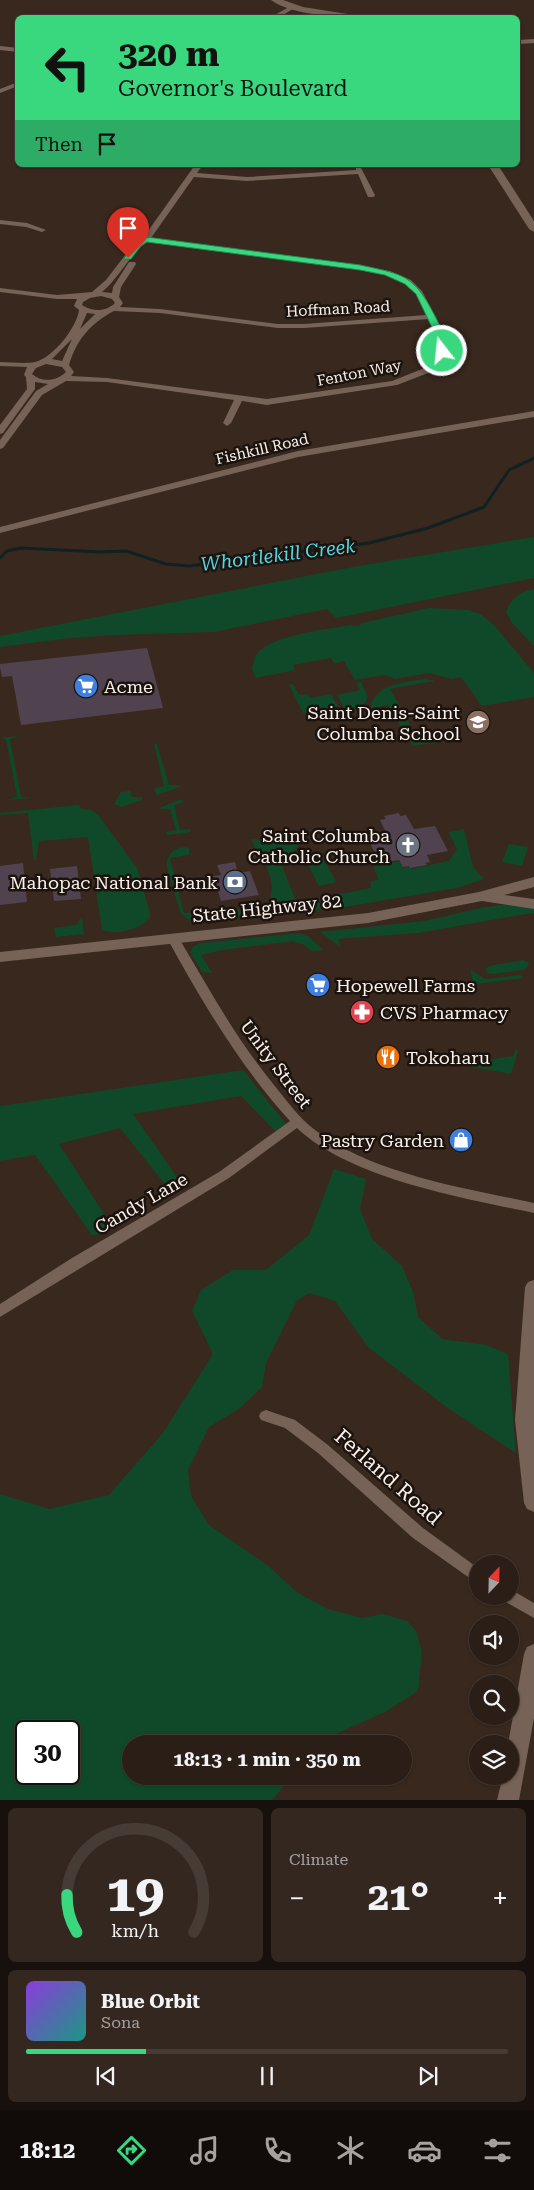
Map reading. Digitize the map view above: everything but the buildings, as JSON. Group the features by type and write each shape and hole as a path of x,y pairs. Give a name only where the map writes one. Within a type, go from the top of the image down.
{"main road":[{"path":"275,0 293,7 348,15"},
{"path":"494,167 534,229"},
{"name":"State Highway 82","path":"0,957 368,918 479,897 534,882"},
{"path":"479,897 534,904"},
{"path":"534,1287 525,1420 534,1503"},
{"path":"508,1800 534,1654"}],"street":[{"path":"278,15 293,7"},
{"path":"520,42 534,41"},
{"path":"0,48 15,50"},
{"path":"0,90 15,85"},
{"path":"0,290 57,297 94,294 107,285 138,244 146,240 198,167"},
{"path":"192,175 247,179 359,169 372,195"},
{"path":"0,222 27,225 42,230"},
{"path":"0,446 39,393 68,375 69,352 88,325 95,318 118,305 117,287 147,245 146,240"},
{"name":"Fenton Way","path":"29,376 41,382 107,380 238,400 267,402 394,383 411,377 430,366 442,351 442,340 419,293 408,282 388,273 364,268 146,240"},
{"name":"Hoffman Road","path":"94,294 106,294 160,311"},
{"path":"0,365 34,365 44,362 58,352 82,319 79,301 84,296"},
{"path":"57,297 80,308"},
{"name":"Hoffman Road","path":"80,308 92,312 111,310 160,311 278,326 304,326 430,317"},
{"name":"Fenton Way","path":"44,362 67,367 107,380"},
{"path":"0,365 29,376"},
{"path":"0,431 31,389 28,370 34,365"},
{"path":"227,423 238,400"},
{"name":"Fishkill Road","path":"0,530 298,454 534,414"},
{"name":"Unity Street","path":"173,938 201,987 266,1085 298,1122 315,1136 356,1159 406,1178 534,1208"},
{"name":"Candy Lane","path":"0,1311 77,1262 224,1175 298,1122"},
{"name":"Ferland Road","path":"266,1416 290,1424 324,1449 418,1533 469,1570"},
{"path":"519,1602 534,1611"}],"green space":[{"path":"534,537 534,578 336,618 327,609 214,632 70,638 0,647 0,636 353,567"},
{"path":"534,589 534,646 512,623 506,612 517,596"},
{"path":"429,608 468,610 480,614 494,625 534,673 534,697 482,706 461,677 452,679 429,673 395,679 385,675 355,680 344,661 334,663 331,658 293,665 295,670 256,678 252,669 257,654 274,642 313,631 349,625 359,626 362,623"},
{"path":"427,679 435,681 390,689 418,739 443,735 447,741 413,746 388,705 370,708 374,699 385,688 401,683"},
{"path":"361,682 368,697 361,710 345,710 337,695 360,690 356,683"},
{"path":"293,684 299,695 307,694 310,698 331,694 338,706 303,713 289,685"},
{"path":"20,736 10,739 21,797 32,798 7,800 17,797 6,739 0,738"},
{"path":"154,744 157,744 169,785 179,785 180,787 157,795 154,789 164,786"},
{"path":"130,791 132,797 142,797 142,800 122,807 114,804 121,792"},
{"path":"181,799 183,803 174,805 180,830 190,829 191,832 167,835 166,832 176,830 170,809 160,808"},
{"path":"79,805 81,809 91,810 99,816 137,868 150,913 150,918 140,926 121,932 102,930 88,837 39,841 36,860 34,860 28,813 0,815 0,813"},
{"path":"464,829 473,867 484,879 457,888 345,907 193,922 181,914 167,868 168,859 172,852 184,847 189,848 189,855 170,858 184,913 252,909 267,905 272,886 263,857 258,854 251,839 300,843 291,855 279,858 296,901 307,899 311,905 324,902 325,897 371,888 370,881 379,880 373,867 399,861 403,868 409,866 411,869 449,861 457,849 448,832"},
{"path":"509,844 528,847 522,866 502,862"},
{"path":"316,857 323,857 336,882 319,886 308,865"},
{"path":"507,904 534,908 534,914 418,933 338,939 341,947 320,932 424,921"},
{"path":"82,917 84,934 56,937 54,928 76,925"},
{"path":"300,933 308,936 323,950 311,951 303,944 294,941 222,950 201,955 212,973 202,972 190,952 193,947 200,943"},
{"path":"523,960 530,964 524,970 493,974 488,973 485,969 489,966"},
{"path":"470,969 485,979 520,975 524,978 477,984 473,982"},
{"path":"515,1049 518,1051 511,1074 461,1065 450,1056 455,1055 461,1064 514,1056"},
{"path":"243,1070 286,1124 275,1131 241,1096 133,1114 184,1187 172,1193 120,1128 59,1144 113,1228 106,1234 92,1235 35,1155 0,1161 0,1106"},
{"path":"334,1169 366,1179 360,1209 372,1239 402,1266 413,1292 418,1317 442,1339 486,1345 508,1354 516,1453 452,1411 369,1348 335,1301 310,1293 297,1300 266,1363 262,1387 240,1408 209,1427 188,1470 191,1496 209,1525 267,1565 298,1593 328,1609 362,1618 383,1614 407,1621 416,1631 422,1652 418,1691 385,1712 336,1735 122,1735 122,1785 285,1785 272,1800 0,1800 0,1494 49,1509 109,1495 163,1433 213,1354 192,1311 201,1290 233,1270 266,1270 309,1235"}],"waterway":[{"name":"Whortlekill Creek","path":"0,558 7,551 21,548 101,552 126,551 166,564 189,566 369,543 428,528 484,507 509,470 534,458"}],"place":[{"name":"Acme","path":"86,686"},
{"name":"Saint Denis-Saint Columba School","path":"478,722"},
{"name":"Saint Columba Catholic Church","path":"408,845"},
{"name":"Mahopac National Bank","path":"235,882"},
{"name":"Hopewell Farms","path":"318,985"},
{"name":"CVS Pharmacy","path":"362,1012"},
{"name":"Tokoharu","path":"388,1057"},
{"name":"Pastry Garden","path":"461,1140"}],"route":[{"path":"128,258 138,244 146,240 360,267 388,273 408,282 419,293 442,340 442,351"}]}
